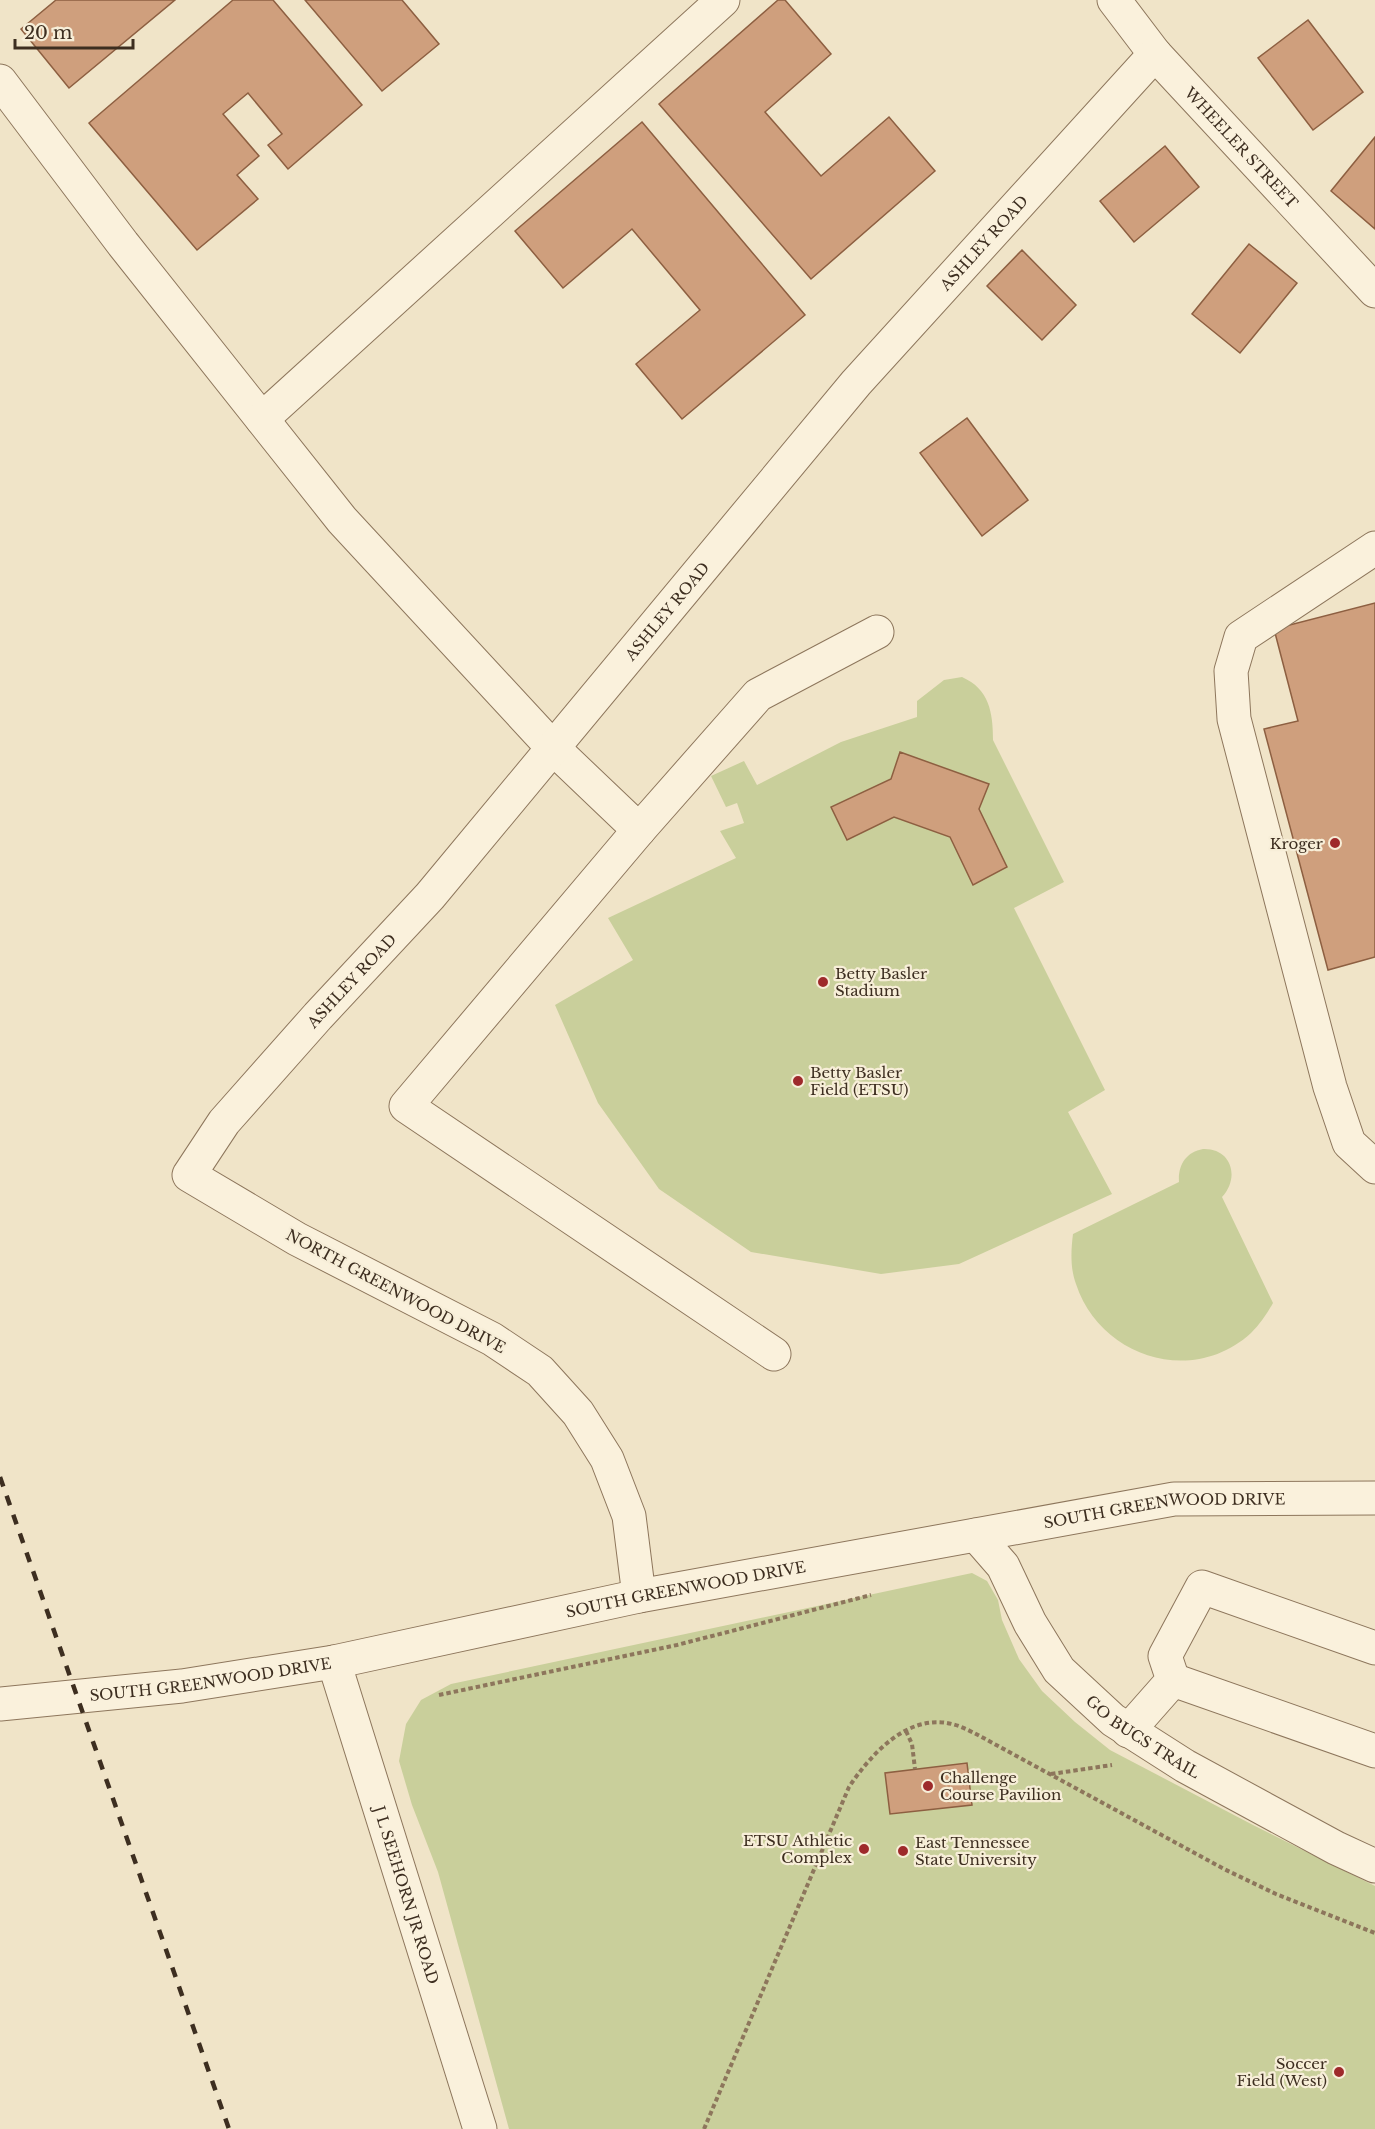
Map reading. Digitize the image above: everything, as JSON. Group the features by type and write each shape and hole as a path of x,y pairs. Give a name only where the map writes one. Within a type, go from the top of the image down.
{"street":[{"path":"262,419 723,0"},
{"name":"WHEELER STREET","path":"1114,0 1155,54 1375,291"},
{"name":"ASHLEY ROAD","path":"189,1175 224,1122 318,1016 430,896 856,383 1155,54"},
{"path":"0,81 123,244 342,520 553,748 639,830"},
{"path":"1375,548 1241,637 1231,671 1234,719 1330,1087 1348,1143 1375,1167"},
{"path":"774,1354 406,1106 639,830 758,695 877,632"},
{"name":"NORTH GREENWOOD DRIVE","path":"189,1175 297,1239 492,1339 540,1371 578,1413 607,1459 629,1516 639,1596"},
{"name":"SOUTH GREENWOOD DRIVE","path":"0,1704 182,1686 334,1662 639,1596 1174,1499 1375,1498"},
{"name":"GO BUCS TRAIL","path":"976,1535 1004,1566 1030,1623 1059,1670 1113,1720 1168,1756 1336,1848 1375,1866"},
{"path":"1173,1680 1165,1656 1202,1587 1375,1648"},
{"name":"J L SEEHORN JR ROAD","path":"334,1662 480,2129"},
{"path":"1128,1731 1173,1680"},
{"path":"1173,1680 1375,1751"}],"path":[{"path":"439,1695 677,1645 872,1594"},
{"path":"704,2129 849,1787 862,1767 879,1749 906,1731 925,1723 951,1724 978,1735 1224,1869 1276,1894 1375,1933"},
{"path":"906,1731 912,1744 915,1769"},
{"path":"1051,1774 1121,1763"}],"green space":[{"name":"Betty Basler Stadium","path":"962,677 978,688 988,702 993,740 1064,882 1014,908 1105,1090 1068,1112 1112,1194 959,1264 881,1274 751,1252 659,1189 598,1103 555,1005 633,960 608,918 736,858 720,831 744,823 737,803 726,807 711,776 744,761 757,785 841,742 917,717 917,701 944,680"},
{"path":"1203,1149 1221,1153 1227,1159 1232,1173 1231,1181 1222,1197 1273,1303 1251,1333 1228,1349 1202,1358 1176,1360 1150,1356 1126,1346 1105,1330 1088,1309 1073,1272 1071,1253 1073,1234 1179,1182 1184,1160 1192,1153"},
{"name":"ETSU Athletic Complex","path":"972,1573 987,1581 998,1600 1002,1620 1019,1659 1042,1691 1110,1750 1375,1886 1375,2129 509,2129 438,1872 412,1805 399,1761 406,1724 421,1700 451,1684"}],"building":[{"path":"56,0 175,0 69,88 21,29"},
{"path":"233,0 273,0 362,105 288,169 268,145 282,134 248,93 223,114 259,156 237,175 258,199 197,250 89,123"},
{"path":"305,0 402,0 439,44 382,91"},
{"path":"778,0 785,0 831,54 765,112 821,176 889,117 935,171 811,279 659,104"},
{"path":"1308,20 1363,92 1313,130 1258,58"},
{"path":"642,122 805,315 682,419 636,364 700,310 632,229 563,288 515,231"},
{"path":"1375,137 1375,229 1331,191"},
{"path":"1165,146 1199,187 1134,242 1100,201"},
{"path":"1249,244 1297,283 1240,353 1192,314"},
{"path":"1022,250 1076,305 1042,340 987,286"},
{"path":"967,418 1028,500 982,536 920,453"},
{"name":"Kroger","path":"1375,603 1375,957 1328,970 1264,729 1298,721 1274,629"},
{"path":"900,752 989,784 979,809 1007,867 973,885 950,837 894,817 847,840 831,807 891,779"},
{"name":"Challenge Course Pavilion","path":"967,1763 972,1805 890,1814 885,1773"}],"railway":[{"path":"0,1477 229,2129"}],"place":[{"name":"Kroger","path":"1335,843"},
{"name":"Betty Basler Stadium","path":"823,982"},
{"name":"Betty Basler Field (ETSU)","path":"798,1081"},
{"name":"Challenge Course Pavilion","path":"928,1786"},
{"name":"ETSU Athletic Complex","path":"864,1849"},
{"name":"East Tennessee State University","path":"903,1851"},
{"name":"Soccer Field (West)","path":"1339,2072"}]}
